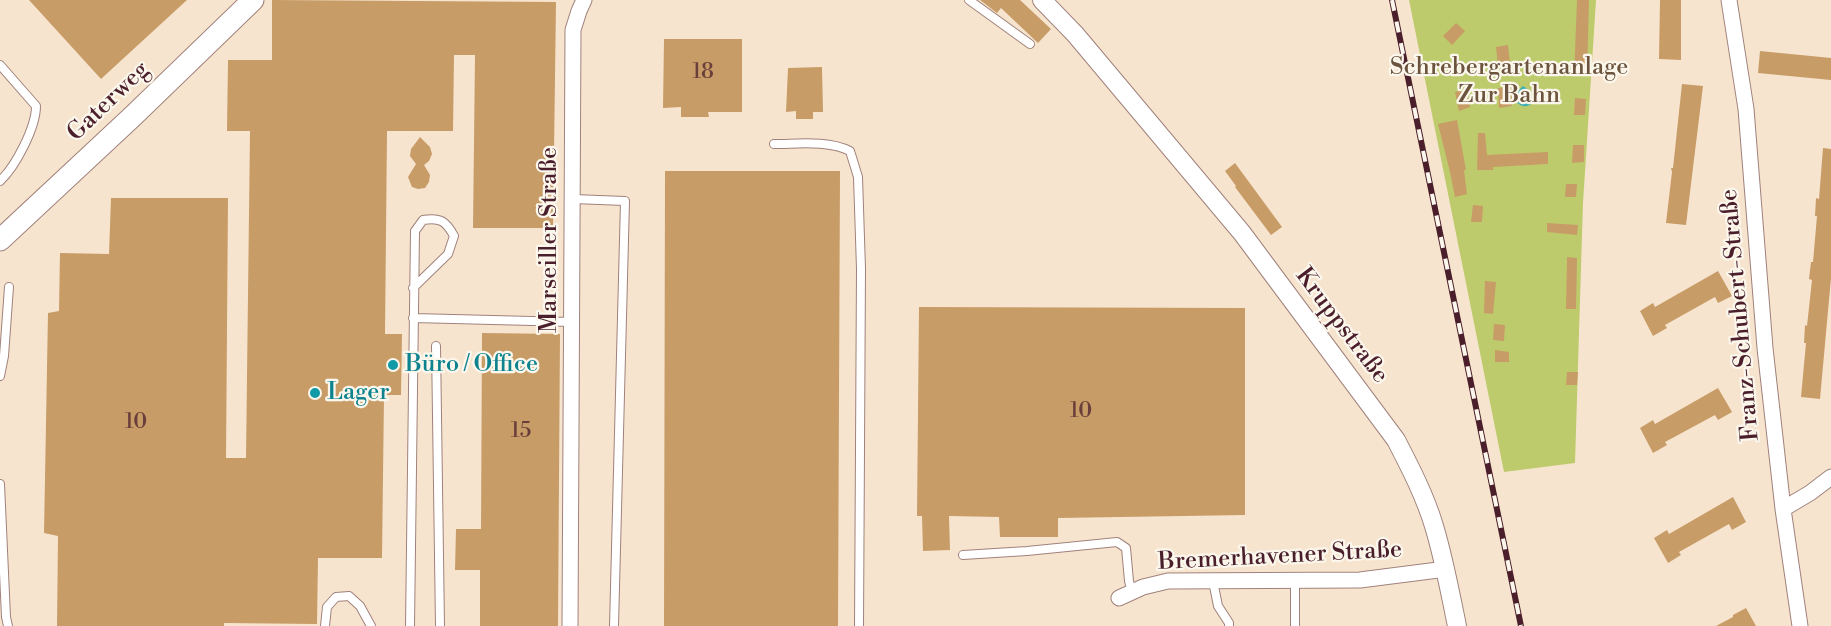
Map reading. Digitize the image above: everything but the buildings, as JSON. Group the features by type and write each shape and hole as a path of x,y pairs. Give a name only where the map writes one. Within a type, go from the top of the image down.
{"main road":[{"name":"Gaterweg","path":"0,240 253,0"}],"street":[{"name":"Marseiller Straße","path":"570,626 573,30 584,0"},
{"name":"Kruppstraße","path":"1042,0 1075,34 1242,233 1396,440 1413,473 1429,513 1446,569 1457,626"},
{"name":"Kruppstraße","path":"1060,0 1111,62 1121,89"},
{"name":"Franz-Schubert-Straße","path":"1729,0 1746,109 1765,348 1783,509 1800,626"},
{"path":"1783,509 1831,477"},
{"name":"Bremerhavener Straße","path":"1125,595 1143,587 1168,581 1359,580 1446,569"}],"lane":[{"path":"969,0 1030,44"},
{"path":"0,65 36,106 34,125 13,164 0,181"},
{"path":"774,144 830,144 842,147 850,151 858,177 861,269 860,626"},
{"path":"573,198 625,201 614,626"},
{"path":"410,626 413,288 415,231 423,220 435,218 448,224 454,236 448,254 413,288"},
{"path":"0,376 4,356 9,287"},
{"path":"413,318 572,322"},
{"path":"436,346 440,626"},
{"path":"0,484 8,626"},
{"path":"963,555 1117,542 1126,548 1129,581 1125,595"},
{"path":"1213,580 1218,606 1229,626"},
{"path":"1295,580 1295,626"},
{"path":"325,626 327,607 336,597 349,596 360,606 371,626"}],"green space":[{"name":"Schrebergartenanlage Zur Bahn","path":"1409,0 1596,0 1583,203 1575,463 1504,472"}],"water":[{"path":"1523,86 1529,90 1532,103 1527,106 1515,100 1516,93"}],"railway":[{"path":"1392,0 1521,626"}],"place":[{"name":"Büro / Office","path":"393,365"},
{"name":"Lager","path":"315,393"}]}
